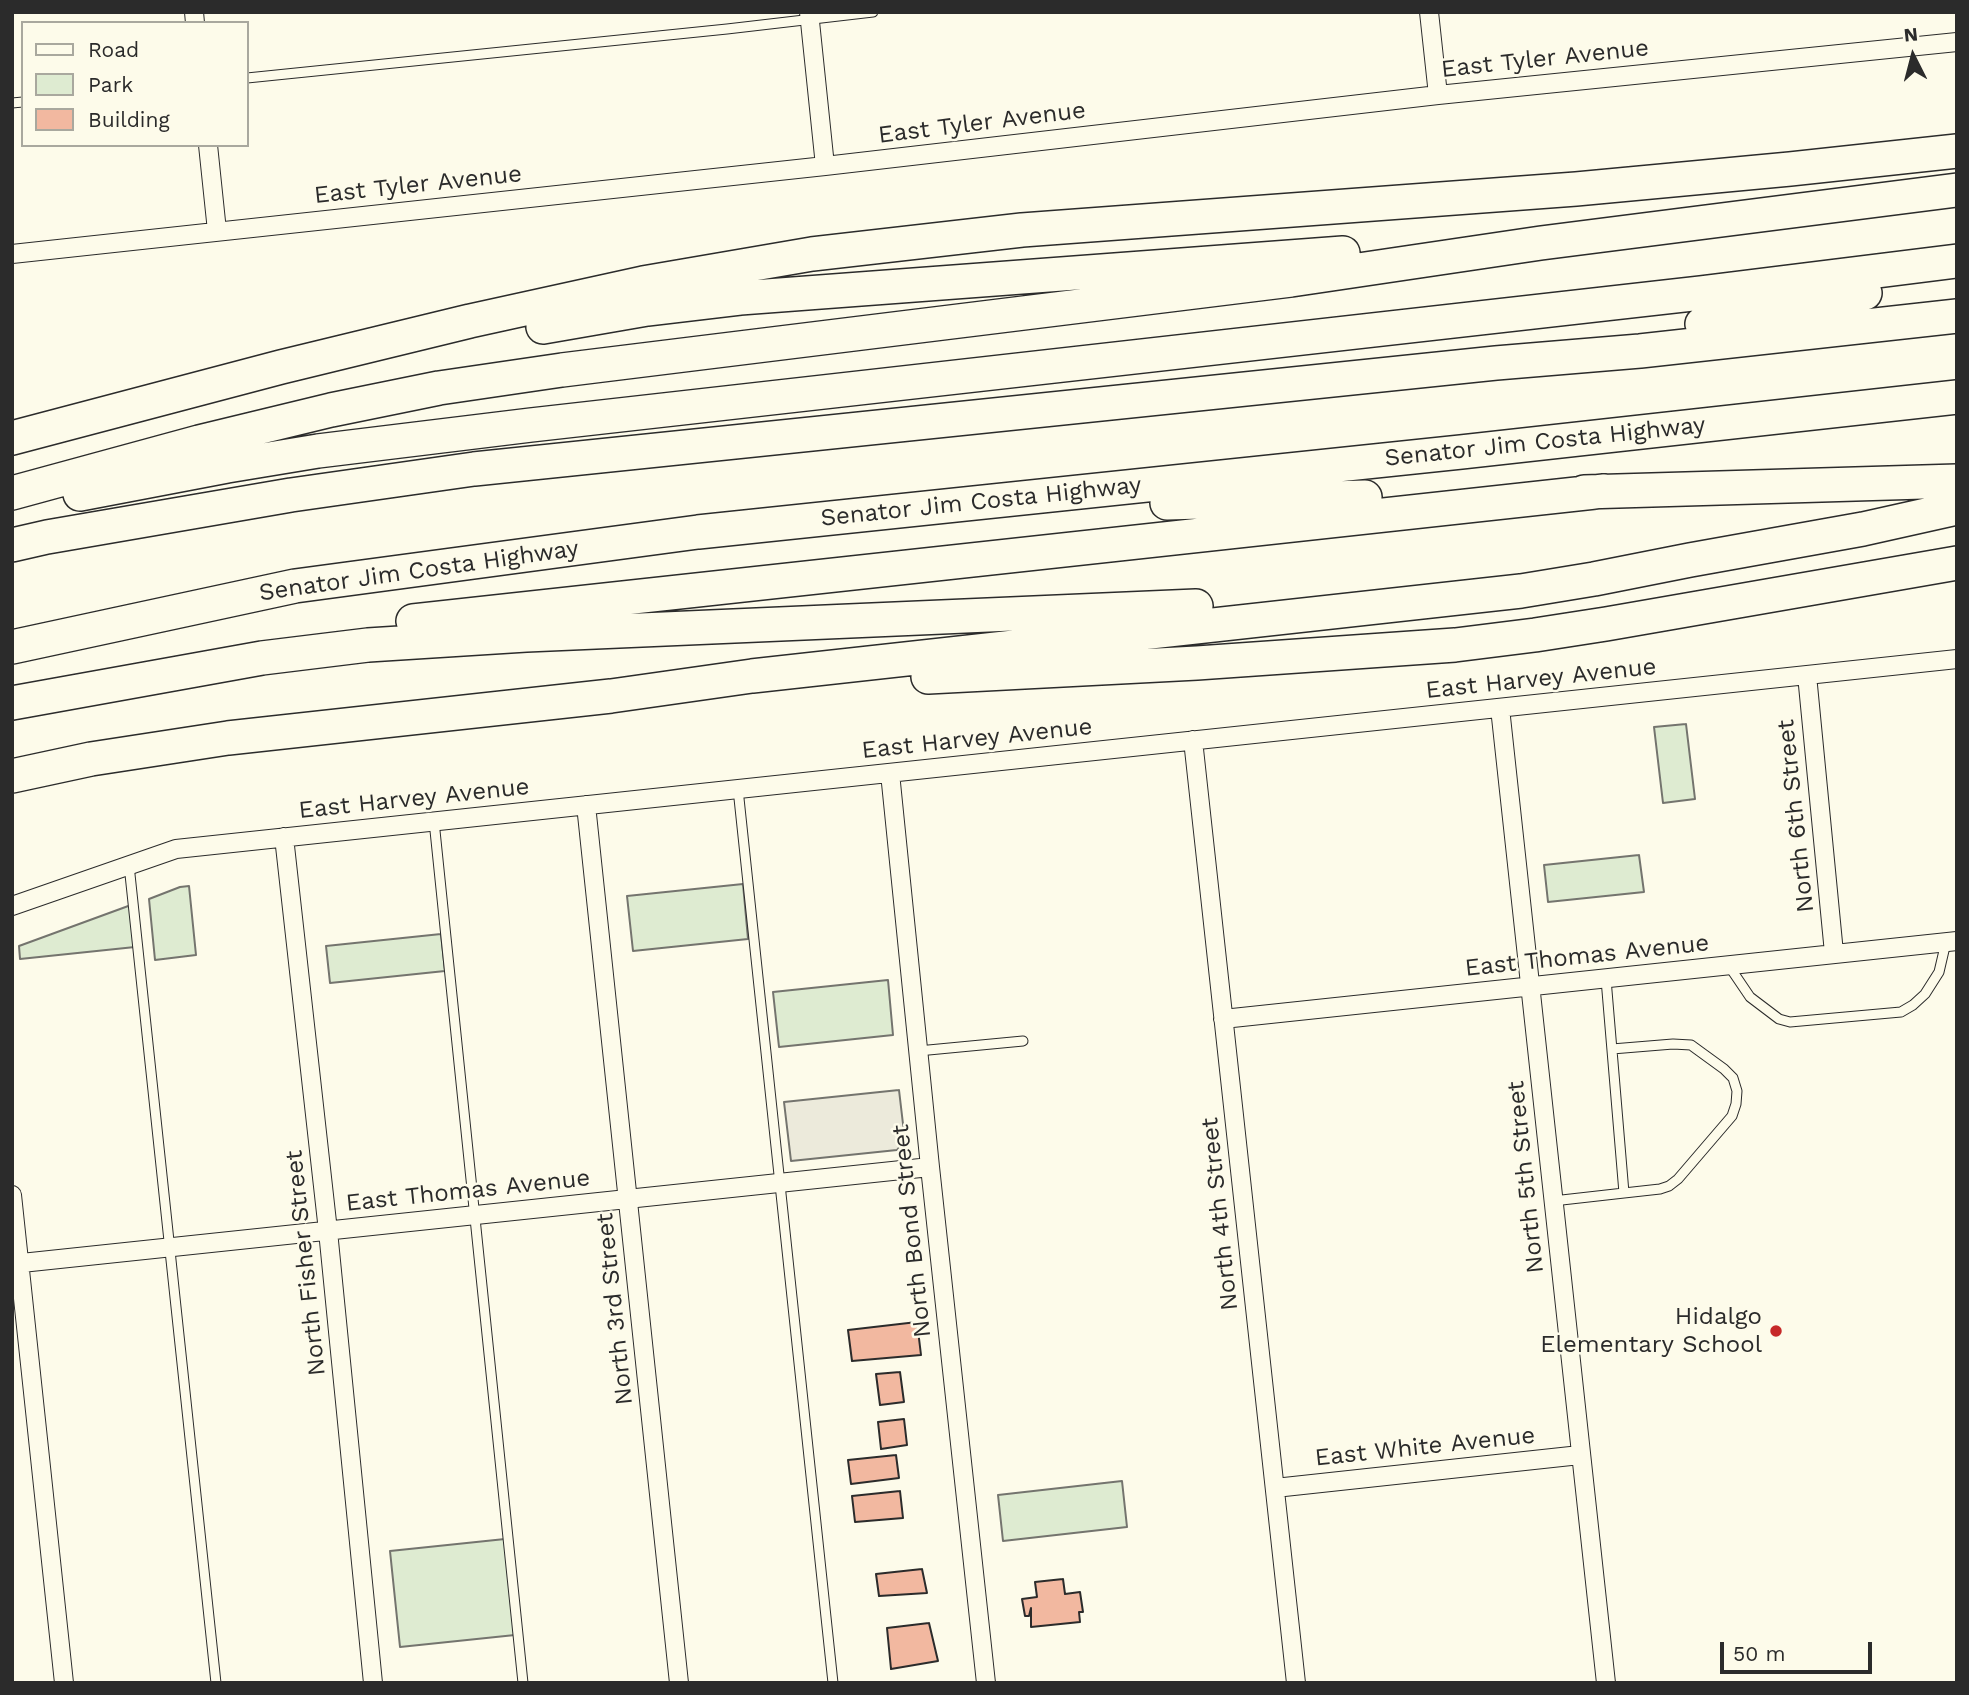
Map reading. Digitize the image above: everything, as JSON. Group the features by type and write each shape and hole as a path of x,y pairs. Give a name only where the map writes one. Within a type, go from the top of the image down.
{"highway":[{"path":"12,439 281,367 470,321 643,283 812,254 1022,230 1576,189 1957,150"},
{"path":"12,493 212,439 331,410 439,388 562,370 1278,282 1541,243 1957,190"},
{"path":"12,439 168,409 546,326 669,306 740,298 1282,257 1541,243"},
{"path":"12,505 318,451 491,429 1701,293 1957,261"},
{"path":"1496,363 1957,276"},
{"path":"12,545 291,495 474,469 1496,363 1640,351 1957,316"},
{"name":"Senator Jim Costa Highway","path":"12,647 295,586 698,532 1957,397"},
{"path":"916,509 1957,481"},
{"path":"12,687 188,653 371,626 1604,491"},
{"path":"12,776 91,759 229,738 611,696 751,676 1521,591 1863,529 1957,508"},
{"path":"12,703 249,660 368,645 526,635 1298,600 1690,560"},
{"path":"611,696 1210,662 1455,645 1606,624 1957,562"}],"street":[{"path":"1429,12 1438,95"},
{"path":"809,16 825,166"},
{"name":"East Tyler Avenue","path":"12,254 825,166 1438,95 1957,42"},
{"path":"208,147 217,231"},
{"name":"East Harvey Avenue","path":"12,906 176,849 1957,659"},
{"name":"North 6th Street","path":"1807,675 1833,953"},
{"name":"North 5th Street","path":"1500,708 1605,1683"},
{"name":"North 4th Street","path":"1193,740 1296,1683"},
{"name":"North Bond Street","path":"890,773 986,1683"},
{"name":"North 3rd Street","path":"586,805 679,1683"},
{"name":"North Fisher Street","path":"284,838 328,1231 373,1683"},
{"name":"East Thomas Avenue","path":"1223,1019 1951,942"},
{"name":"East Thomas Avenue","path":"16,1264 930,1167"},
{"path":"12,1195 16,1264 64,1683"},
{"name":"East White Avenue","path":"1275,1488 1580,1455"}],"lane":[{"path":"248,78 809,16 873,12"},
{"path":"738,789 833,1683"},
{"path":"434,821 523,1683"},
{"path":"129,865 216,1683"},
{"path":"1728,965 1750,997 1779,1019 1790,1022 1901,1012 1925,994 1940,972 1951,942"},
{"path":"1606,979 1624,1194"},
{"path":"918,1051 1023,1041"},
{"path":"1553,1201 1624,1194 1669,1186 1731,1116 1736,1104 1737,1091 1733,1078 1690,1045 1612,1049"}],"green space":[{"path":"1686,724 1695,799 1663,803 1654,727"},
{"path":"1639,855 1644,892 1548,902 1544,865"},
{"path":"743,884 748,939 633,951 627,896"},
{"path":"189,886 196,955 155,960 149,899"},
{"path":"131,905 135,947 20,959 19,946"},
{"path":"441,934 445,971 330,983 326,946"},
{"path":"888,980 893,1035 779,1047 773,992"},
{"path":"1122,1481 1127,1527 1003,1541 998,1495"},
{"path":"505,1539 515,1635 400,1647 390,1551"}],"shaded area":[{"path":"899,1090 905,1141 897,1150 791,1161 784,1102"}],"building":[{"path":"917,1322 921,1355 852,1361 848,1330"},
{"path":"900,1372 904,1402 880,1405 876,1374"},
{"path":"904,1419 907,1445 881,1449 878,1422"},
{"path":"896,1455 899,1478 851,1484 848,1460"},
{"path":"900,1491 903,1518 855,1522 852,1496"},
{"path":"922,1569 927,1593 879,1596 876,1574"},
{"path":"1063,1579 1065,1594 1080,1592 1083,1612 1079,1612 1080,1622 1031,1627 1031,1608 1029,1616 1025,1616 1022,1599 1037,1597 1035,1582"},
{"path":"929,1623 938,1661 891,1669 887,1628"}],"place":[{"name":"Hidalgo Elementary School","path":"1776,1331"}]}
